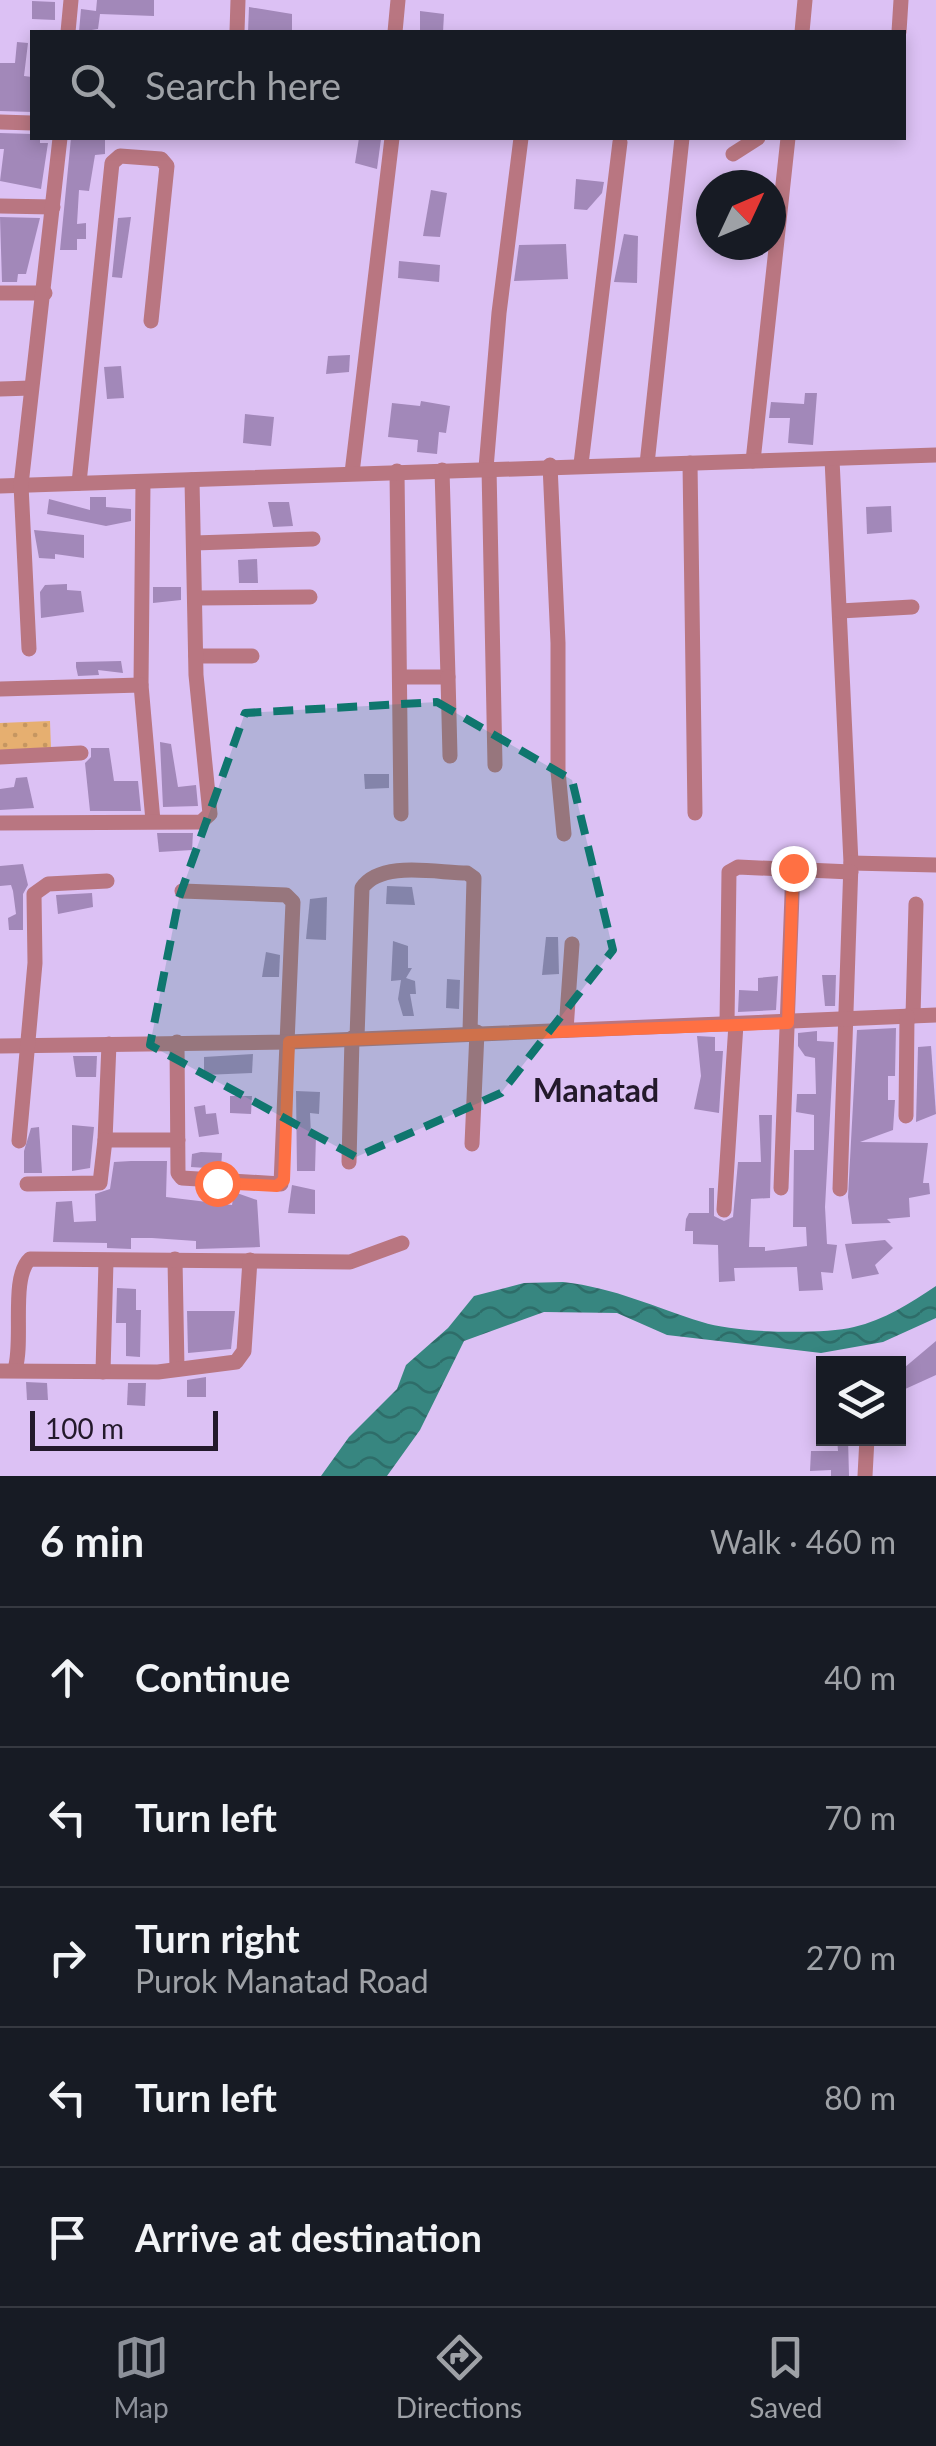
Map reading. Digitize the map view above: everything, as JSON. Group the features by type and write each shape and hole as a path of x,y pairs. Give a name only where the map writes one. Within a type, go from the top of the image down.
{"street":[{"path":"68,30 71,0"},
{"path":"236,30 238,0"},
{"path":"395,30 398,0"},
{"path":"802,30 805,0"},
{"path":"899,30 902,0"},
{"path":"0,122 30,123"},
{"path":"29,648 21,485 60,140"},
{"path":"352,473 392,140"},
{"path":"495,766 488,468 499,313 521,140"},
{"path":"647,464 682,140"},
{"path":"733,154 755,140"},
{"path":"754,461 788,140"},
{"path":"581,464 620,142"},
{"path":"79,484 112,162 120,156 161,159 168,166 151,321"},
{"path":"0,206 53,207"},
{"path":"0,292 44,293"},
{"path":"0,389 31,388"},
{"path":"0,486 936,455"},
{"path":"832,459 851,868 840,1189"},
{"path":"690,462 695,813"},
{"path":"550,465 558,643 558,771 564,834"},
{"path":"442,470 450,756"},
{"path":"397,471 395,562 401,677 401,814"},
{"path":"0,823 201,822 210,814 196,656 192,480"},
{"path":"143,482 141,685 152,821"},
{"path":"194,543 313,539"},
{"path":"197,598 310,597"},
{"path":"840,611 912,607"},
{"path":"196,656 252,656"},
{"path":"401,677 448,677"},
{"path":"0,690 141,685"},
{"path":"0,756 81,753"},
{"path":"724,1210 731,1024 729,872 738,868 936,866"},
{"path":"781,1188 793,868"},
{"path":"350,1162 362,888 366,881 395,871 466,873 474,878 472,1144"},
{"path":"19,1141 29,1046 36,890 48,884 106,880"},
{"path":"177,1042 178,1173 189,1182 281,1184 293,902 286,895 182,892"},
{"path":"906,1116 916,904"},
{"path":"566,1030 572,944"},
{"path":"0,1046 289,1042 936,1015"},
{"path":"27,1184 100,1183 108,1044"},
{"path":"105,1140 178,1140"},
{"path":"8,1370 20,1354 20,1279 26,1262 350,1262 402,1244"},
{"path":"175,1259 178,1370"},
{"path":"8,1370 178,1370 240,1360 250,1260"},
{"path":"102,1372 106,1262"},
{"path":"865,1476 867,1446"}],"highlighted area":[{"path":"437,702 572,780 613,950 501,1093 356,1157 150,1045 179,898 245,713"}],"shaded area":[{"path":"50,721 51,749 0,752 0,723"}],"water":[{"path":"563,1282 617,1293 717,1326 778,1332 839,1330 865,1324 936,1286 936,1318 883,1342 821,1353 667,1335 617,1313 544,1312 464,1341 420,1430 387,1476 321,1476 349,1437 397,1389 406,1365 448,1328 474,1296 524,1283"}],"building":[{"path":"97,0 154,0 154,16 100,14 98,29 79,30 81,9 96,11"},
{"path":"32,1 55,2 55,20 32,19"},
{"path":"249,7 292,14 292,30 248,30"},
{"path":"420,11 444,14 443,30 420,30"},
{"path":"17,42 28,43 24,76 30,77 30,112 0,111 0,63 15,63"},
{"path":"0,133 30,134 30,140 48,143 41,189 0,181 4,149 0,149"},
{"path":"71,140 105,140 105,154 95,155 89,191 79,190 77,224 86,223 86,239 77,239 77,250 60,250"},
{"path":"359,140 381,140 377,169 355,163"},
{"path":"576,179 604,182 602,193 587,210 574,209"},
{"path":"431,190 447,193 440,237 423,236"},
{"path":"0,217 40,218 26,274 18,274 17,282 2,282"},
{"path":"131,217 122,278 112,277 118,218"},
{"path":"624,234 638,236 637,283 614,282"},
{"path":"566,244 568,279 514,281 519,245"},
{"path":"399,261 440,265 439,282 398,278"},
{"path":"350,355 349,372 326,374 328,356"},
{"path":"121,366 124,398 107,399 104,367"},
{"path":"805,393 817,393 813,445 788,443 790,418 769,418 771,402 804,404"},
{"path":"421,401 450,406 446,433 439,432 437,454 417,452 418,440 388,437 392,403 420,406"},
{"path":"245,414 274,417 271,446 243,443"},
{"path":"90,497 106,497 106,507 131,509 131,521 106,526 47,514 49,499 90,510"},
{"path":"268,502 289,502 293,526 273,527"},
{"path":"891,506 892,532 867,534 866,507"},
{"path":"34,530 84,535 84,558 55,554 55,559 39,558"},
{"path":"257,559 258,583 239,583 238,560"},
{"path":"67,584 67,590 81,591 84,612 41,618 40,592 45,585"},
{"path":"153,587 181,587 181,600 153,603"},
{"path":"121,661 123,673 98,670 99,675 78,676 76,662"},
{"path":"160,742 171,744 178,787 196,785 198,806 163,807"},
{"path":"91,748 109,748 114,781 138,781 141,811 90,811 85,763 91,757"},
{"path":"364,774 389,774 389,788 365,789"},
{"path":"27,777 34,808 0,810 0,789 14,787 16,778"},
{"path":"157,833 193,833 192,850 159,852"},
{"path":"23,864 28,885 23,894 23,930 9,930 8,918 16,914 13,891 11,885 0,886 0,866"},
{"path":"387,886 412,887 415,905 386,904"},
{"path":"92,893 93,907 58,914 56,895"},
{"path":"327,897 326,940 306,939 310,899"},
{"path":"546,937 558,937 559,974 542,975"},
{"path":"393,941 408,946 408,968 412,968 406,978 415,981 416,994 410,994 414,1016 403,1016 398,999 401,980 391,981"},
{"path":"266,952 280,955 279,977 262,977"},
{"path":"822,975 836,975 835,1006 825,1006"},
{"path":"778,976 776,1010 738,1012 739,990 758,991 758,978"},
{"path":"447,979 460,980 459,1009 446,1008"},
{"path":"896,1028 895,1076 888,1076 888,1100 895,1100 893,1130 860,1142 928,1143 923,1183 929,1183 930,1194 909,1198 910,1217 887,1219 891,1223 852,1224 848,1197 857,1030"},
{"path":"817,1031 817,1041 834,1042 825,1207 827,1244 837,1245 833,1273 821,1272 823,1290 799,1291 797,1267 734,1268 735,1281 719,1282 718,1245 693,1244 693,1231 685,1231 686,1219 689,1213 709,1213 709,1188 714,1188 714,1216 724,1221 733,1217 738,1162 761,1162 759,1115 772,1115 770,1198 751,1199 749,1247 765,1247 765,1251 807,1246 806,1227 793,1227 794,1150 814,1150 814,1115 796,1112 797,1094 816,1094 815,1058 805,1056 798,1046 798,1033"},
{"path":"697,1036 715,1037 715,1051 723,1051 719,1113 694,1109 701,1076"},
{"path":"931,1046 936,1114 916,1122 918,1047"},
{"path":"253,1054 252,1073 204,1075 204,1057"},
{"path":"73,1056 97,1056 96,1077 76,1077"},
{"path":"296,1091 320,1092 319,1114 310,1113 311,1135 316,1135 315,1171 297,1171"},
{"path":"230,1096 252,1096 251,1114 230,1113"},
{"path":"205,1105 206,1114 216,1113 219,1134 199,1137 194,1107"},
{"path":"72,1125 94,1127 90,1168 72,1171"},
{"path":"39,1127 42,1173 24,1173 24,1151 31,1128"},
{"path":"222,1153 221,1169 191,1167 192,1154"},
{"path":"167,1161 166,1197 232,1205 234,1192 257,1200 260,1247 196,1249 196,1241 152,1238 131,1238 131,1249 107,1248 107,1243 53,1242 56,1202 72,1201 74,1222 96,1221 95,1194 110,1189 114,1162"},
{"path":"292,1185 315,1190 315,1214 288,1213"},
{"path":"885,1240 893,1248 875,1265 879,1274 852,1279 845,1244"},
{"path":"117,1288 136,1289 136,1310 141,1310 140,1357 126,1356 126,1323 116,1323"},
{"path":"187,1311 235,1311 231,1349 188,1353"},
{"path":"936,1341 936,1375 906,1389 906,1366"},
{"path":"206,1377 206,1397 187,1397 187,1380"},
{"path":"26,1382 47,1383 48,1400 27,1400"},
{"path":"128,1383 146,1383 145,1406 127,1405"},
{"path":"838,1446 848,1446 849,1476 831,1476 831,1470 810,1471 811,1451 838,1451"}],"district":[{"name":"Manatad","path":"596,1089"}],"route":[{"path":"217,1183 277,1186 284,1180 289,1042 470,1032 788,1023 793,868"}]}
